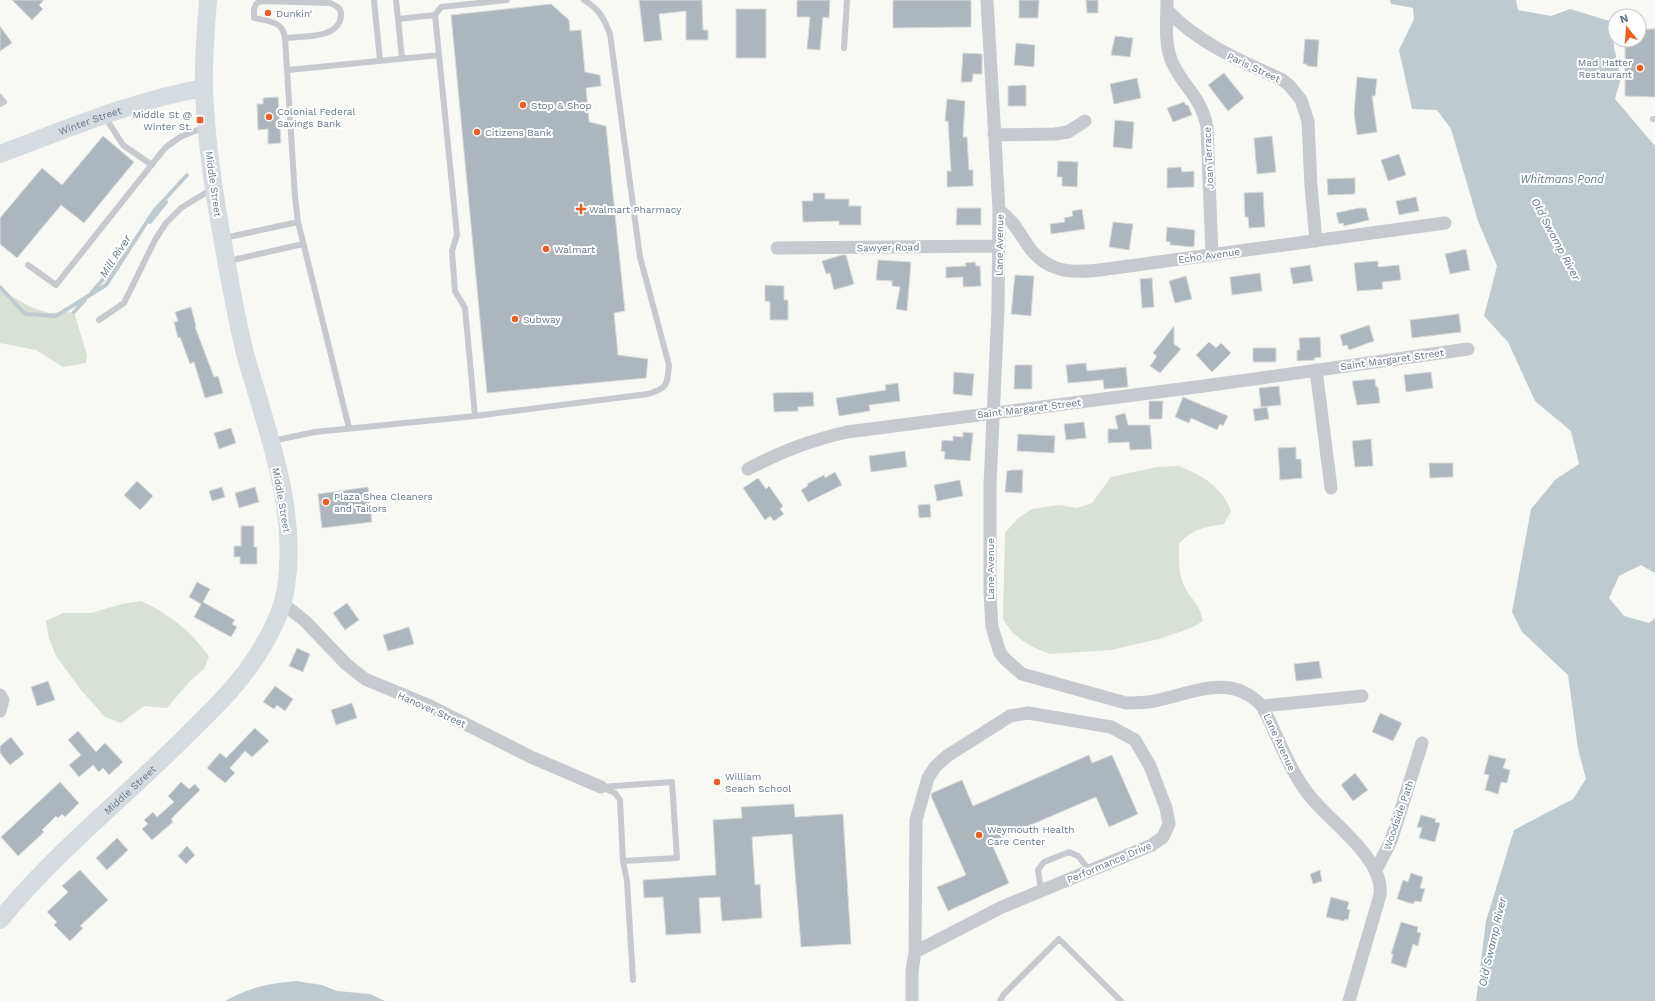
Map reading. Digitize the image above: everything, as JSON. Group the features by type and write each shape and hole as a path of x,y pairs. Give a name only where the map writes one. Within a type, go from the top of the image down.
{"main road":[{"name":"Middle Street","path":"0,920 58,857 150,772 240,680 259,653 282,603 286,588 289,558 288,528 280,478 245,353 226,261 214,188 204,88 208,0"},
{"name":"Winter Street","path":"0,154 160,97 204,88"}],"street":[{"name":"Lane Avenue","path":"987,0 999,210 994,413 990,485 990,607 995,642 1006,660 1022,674 1126,703 1158,701 1214,686 1239,690 1257,700 1262,706 1282,752 1300,782 1330,819 1365,854 1376,870"},
{"name":"Paris Street","path":"1167,5 1176,20 1218,50 1281,79 1292,88 1301,100 1308,121 1311,186 1316,241"},
{"name":"Joan Terrace","path":"1167,5 1167,41 1169,53 1176,71 1201,105 1206,121 1212,255"},
{"path":"994,135 1055,134 1068,132 1085,121"},
{"name":"Echo Avenue","path":"999,210 1014,223 1028,246 1037,257 1062,271 1083,272 1445,222"},
{"name":"Sawyer Road","path":"777,248 999,246"},
{"name":"Saint Margaret Street","path":"748,469 785,450 828,436 847,432 1468,349"},
{"path":"1316,370 1331,488"},
{"name":"Hanover Street","path":"282,603 305,621 346,664 365,679 430,706 531,757 601,787"},
{"path":"0,695 3,700 0,711"},
{"path":"1262,706 1362,696"},
{"name":"Performance Drive","path":"912,1001 912,971 915,952 916,820 928,778 935,767 947,756 1010,716 1028,713 1111,727 1135,740 1150,766 1166,808 1169,824 1163,837 1152,845 1002,907 915,952"},
{"name":"Woodside Path","path":"1376,870 1391,841 1422,743"},
{"path":"1349,1001 1380,895 1381,887 1376,870"}],"lane":[{"path":"374,0 380,61"},
{"path":"396,0 402,58"},
{"path":"475,416 465,308 455,291 452,251 457,235 435,15 441,7 507,0"},
{"path":"271,442 292,435 475,416 648,394 663,390 668,382 669,365 640,257 610,34 603,17 594,6 584,0"},
{"path":"844,48 847,0"},
{"path":"285,38 327,33 335,29 340,22 341,12 338,7 330,3 270,1 257,2 254,8 254,18 280,26 284,29 298,222 349,428"},
{"path":"398,19 435,15"},
{"path":"288,70 439,55"},
{"path":"0,97 4,102 0,104"},
{"path":"104,116 123,145 152,166"},
{"path":"28,265 56,285 165,148 180,137 207,127"},
{"path":"98,320 124,302 155,240 166,223 181,208 214,188"},
{"path":"222,238 298,222"},
{"path":"226,261 303,244"},
{"path":"601,787 672,782 677,858 623,861"},
{"path":"601,787 615,793 620,800 623,861 627,880 633,980"},
{"path":"1041,891 1038,870 1044,862 1069,852 1078,856 1090,871"},
{"path":"1000,1001 1004,994 1059,939 1121,1001"}],"shaded area":[{"path":"0,290 31,307 48,313 74,312 87,355 86,363 63,367 36,350 0,343"},
{"path":"1179,466 1196,473 1217,489 1231,511 1224,524 1211,526 1194,532 1179,544 1179,566 1181,577 1185,588 1198,607 1203,621 1191,628 1159,639 1111,650 1050,654 1023,641 1012,632 1003,619 1005,533 1018,518 1032,509 1059,505 1077,508 1092,503 1111,477 1157,467"},
{"path":"141,601 179,624 209,656 204,669 191,680 167,708 144,706 121,723 105,717 81,690 56,656 49,638 46,621 63,613 91,613 122,604"}],"water":[{"name":"Whitmans Pond","path":"1390,0 1516,0 1518,10 1551,16 1570,9 1607,20 1607,48 1614,48 1621,78 1615,99 1655,146 1655,573 1641,565 1619,576 1609,598 1624,616 1649,623 1655,618 1655,1001 1476,1001 1486,921 1514,830 1573,799 1586,779 1578,749 1568,675 1522,632 1512,612 1531,509 1556,479 1579,464 1571,431 1535,401 1508,342 1484,316 1497,266 1478,221 1451,129 1437,110 1412,109 1399,50 1414,19 1413,8 1391,4"},
{"path":"296,981 322,985 337,991 370,994 385,1001 225,1001 243,992 259,987 276,983"}],"building":[{"path":"12,0 44,0 39,5 43,9 32,20"},
{"path":"639,0 702,0 703,30 708,30 708,40 686,40 686,11 659,14 662,40 644,42"},
{"path":"797,0 830,0 829,18 823,17 820,50 807,49 810,17 797,17"},
{"path":"893,0 971,0 971,27 893,28"},
{"path":"1019,0 1039,0 1038,18 1019,18"},
{"path":"1086,0 1098,0 1098,13 1087,13"},
{"path":"551,4 569,20 570,31 581,30 585,72 600,75 601,86 586,88 589,122 606,126 625,311 614,313 618,355 648,359 646,378 487,393 451,15"},
{"path":"736,9 766,9 766,58 736,58"},
{"path":"0,26 12,43 0,51"},
{"name":"Mad Hatter Restaurant","path":"1647,29 1655,29 1655,97 1625,96 1625,48 1647,48"},
{"path":"1115,36 1133,38 1130,57 1111,55"},
{"path":"1305,39 1319,40 1317,67 1303,64"},
{"path":"1016,43 1035,45 1034,67 1014,65"},
{"path":"963,53 982,54 982,74 973,74 972,82 961,82"},
{"path":"1224,73 1244,98 1228,111 1208,85"},
{"path":"1357,77 1377,79 1375,96 1372,96 1377,132 1357,135 1354,113"},
{"path":"1137,78 1141,98 1114,104 1110,84"},
{"path":"1026,85 1026,106 1008,106 1008,86"},
{"name":"Colonial Federal Savings Bank","path":"278,97 281,143 268,144 268,129 258,130 257,104 263,104 263,98"},
{"path":"947,99 965,101 963,137 967,137 969,170 973,170 973,186 947,187 947,171 951,171 948,121 945,121"},
{"path":"1184,102 1188,105 1192,115 1173,122 1167,108"},
{"path":"1115,120 1134,122 1132,149 1113,147"},
{"path":"103,136 134,162 84,223 61,205 17,258 0,244 0,218 42,168 62,185"},
{"path":"1272,136 1276,172 1257,174 1254,138"},
{"path":"1399,154 1406,175 1388,181 1381,160"},
{"path":"1058,161 1078,162 1077,187 1062,186 1062,177 1057,177"},
{"path":"1181,167 1182,172 1194,171 1194,187 1167,188 1167,168"},
{"path":"1355,178 1355,194 1328,195 1327,179"},
{"path":"1263,192 1265,227 1249,228 1248,217 1245,217 1244,193"},
{"path":"813,193 825,193 825,199 849,199 849,206 861,206 861,225 839,225 839,221 803,222 802,201 813,201"},
{"path":"1416,197 1419,211 1399,215 1396,201"},
{"path":"957,208 981,208 981,225 956,225"},
{"path":"1366,208 1369,220 1344,226 1343,223 1339,224 1336,213"},
{"path":"1082,209 1085,229 1051,234 1050,224 1065,222 1064,218 1073,216 1072,211"},
{"path":"1113,222 1133,224 1129,250 1109,247"},
{"path":"1167,227 1195,230 1194,247 1170,245 1170,242 1166,241"},
{"path":"1466,249 1470,270 1450,274 1445,254"},
{"path":"846,255 854,284 834,290 830,273 826,274 822,261"},
{"path":"878,260 911,262 907,311 896,309 900,287 892,286 892,281 876,280"},
{"path":"1378,261 1378,267 1399,265 1401,280 1382,282 1383,289 1357,291 1354,263"},
{"path":"975,262 976,266 980,266 981,286 963,287 963,277 946,278 946,267 966,266 965,263"},
{"path":"1310,265 1313,281 1293,284 1290,268"},
{"path":"1260,273 1262,291 1232,295 1230,277"},
{"path":"1015,275 1034,276 1031,316 1011,314"},
{"path":"1186,276 1192,299 1175,303 1169,281"},
{"path":"1152,278 1154,307 1142,308 1140,279"},
{"path":"765,285 784,286 784,300 788,300 788,320 770,320 770,302 765,301"},
{"path":"191,307 195,327 214,377 218,376 223,393 205,398 194,362 190,364 180,337 178,338 174,322 178,321 175,312"},
{"path":"1459,314 1461,332 1412,338 1410,320"},
{"path":"1369,325 1374,341 1349,350 1347,345 1343,346 1340,335"},
{"path":"1174,326 1174,344 1181,349 1160,373 1150,366 1157,356 1153,353"},
{"path":"1320,337 1321,357 1314,358 1315,360 1297,361 1297,350 1300,350 1299,338"},
{"path":"1209,342 1216,348 1221,343 1231,353 1212,372 1196,355"},
{"path":"1253,348 1276,348 1276,362 1253,362"},
{"path":"1086,363 1087,371 1126,367 1128,387 1104,389 1103,380 1068,383 1066,365"},
{"path":"1015,365 1032,365 1032,389 1014,389"},
{"path":"954,372 974,374 972,396 953,394"},
{"path":"1431,372 1433,388 1406,392 1404,375"},
{"path":"1375,379 1376,387 1378,387 1380,403 1357,405 1352,381"},
{"path":"898,383 900,401 869,405 870,411 839,416 836,398 886,390 885,385"},
{"path":"1279,386 1281,405 1261,407 1259,388"},
{"path":"813,392 814,406 798,407 798,411 774,412 773,393"},
{"path":"1183,397 1228,416 1223,426 1220,424 1217,430 1191,418 1189,423 1175,417"},
{"path":"1149,401 1163,401 1162,419 1149,419"},
{"path":"1267,407 1269,419 1255,421 1253,409"},
{"path":"1125,413 1128,425 1150,425 1152,449 1130,450 1129,442 1108,443 1108,429 1118,429 1115,416"},
{"path":"1084,422 1086,438 1066,440 1064,424"},
{"path":"231,428 236,443 219,449 214,433"},
{"path":"963,432 973,433 970,461 944,459 945,452 941,451 942,440 953,441 953,436 963,437"},
{"path":"1018,434 1055,436 1054,453 1017,451"},
{"path":"1371,439 1373,466 1355,467 1352,441"},
{"path":"1296,447 1296,459 1301,459 1302,478 1280,480 1278,448"},
{"path":"905,451 907,467 871,472 869,456"},
{"path":"1429,463 1453,463 1453,477 1430,478"},
{"path":"1023,470 1022,493 1005,492 1007,471"},
{"path":"835,472 842,485 808,502 801,490 808,486 807,484 824,475 825,478"},
{"path":"758,478 766,489 769,486 783,506 780,509 784,514 774,521 770,516 765,520 743,488"},
{"path":"960,480 963,496 937,501 934,485"},
{"path":"137,481 153,496 140,510 124,495"},
{"path":"222,487 225,497 212,501 209,491"},
{"path":"255,487 259,502 239,508 235,493"},
{"path":"368,487 372,522 322,528 318,494"},
{"path":"930,504 931,517 919,518 918,505"},
{"path":"241,526 254,526 254,547 257,547 257,564 240,564 240,557 234,557 234,546 241,546"},
{"path":"197,582 210,589 203,602 235,620 232,624 237,627 231,637 194,617 201,604 189,597"},
{"path":"347,603 359,620 345,630 333,613"},
{"path":"409,627 414,644 388,651 383,635"},
{"path":"297,648 310,654 303,672 289,666"},
{"path":"1319,661 1322,678 1296,681 1294,664"},
{"path":"48,681 55,700 37,706 31,687"},
{"path":"275,686 293,699 285,711 277,705 274,709 263,702"},
{"path":"352,703 357,718 336,725 331,710"},
{"path":"1380,713 1402,723 1393,741 1372,732"},
{"path":"255,728 269,741 252,757 245,751 230,768 235,773 225,783 207,768 220,753 226,758"},
{"path":"78,731 96,752 105,743 123,762 109,775 103,768 99,772 93,765 79,777 69,765 81,755 68,740"},
{"path":"11,737 24,754 10,765 0,753 0,746"},
{"name":"Weymouth Health Care Center","path":"1089,755 1092,763 1112,755 1138,814 1109,827 1096,797 991,842 1009,883 948,911 937,887 966,875 931,796 932,793 962,780 973,806"},
{"path":"1489,755 1506,759 1503,768 1510,770 1507,783 1501,782 1498,794 1485,790 1489,775 1484,774"},
{"path":"1355,773 1368,790 1353,801 1341,785"},
{"path":"60,782 79,803 65,817 62,814 58,818 56,816 42,830 44,832 18,856 1,837"},
{"path":"181,782 189,789 195,784 200,790 171,819 173,822 152,840 142,829 148,824 144,820 153,812 157,817 174,802 168,796"},
{"path":"794,804 795,817 843,814 851,944 801,947 792,834 752,837 755,885 760,884 762,918 722,921 720,897 699,898 701,933 666,935 663,897 644,898 643,880 716,875 713,820 742,818 741,807"},
{"path":"1421,815 1436,819 1435,822 1440,823 1435,842 1419,838 1422,828 1417,827"},
{"path":"117,838 128,850 107,870 96,858"},
{"path":"187,846 195,855 186,864 178,856"},
{"path":"80,870 108,900 80,926 83,928 70,941 54,925 57,922 47,912 68,892 62,886"},
{"path":"1320,870 1322,881 1313,884 1310,874"},
{"path":"1411,873 1423,877 1420,888 1425,889 1421,902 1415,901 1413,904 1397,899 1403,880 1408,882"},
{"path":"1331,897 1349,902 1347,909 1350,910 1348,920 1345,919 1344,921 1326,917"},
{"path":"1401,922 1418,927 1417,932 1421,933 1418,946 1413,944 1406,968 1391,963 1393,954 1391,954"}],"waterway":[{"name":"Mill River","path":"0,287 25,314 56,316 106,285 154,211 187,175"},
{"name":"Mill River","path":"150,222 166,202"},
{"path":"92,292 120,260"},
{"name":"Mill River","path":"74,312 85,300"}],"place":[{"name":"Dunkin'","path":"268,13"},
{"name":"Mad Hatter Restaurant","path":"1640,68"},
{"name":"Stop & Shop","path":"523,105"},
{"name":"Colonial Federal Savings Bank","path":"269,117"},
{"name":"Middle St @ Winter St.","path":"200,120"},
{"name":"Citizens Bank","path":"477,132"},
{"name":"Walmart Pharmacy","path":"581,209"},
{"name":"Walmart","path":"546,249"},
{"name":"Subway","path":"515,319"},
{"name":"Plaza Shea Cleaners and Tailors","path":"326,502"},
{"name":"William Seach School","path":"717,782"},
{"name":"Weymouth Health Care Center","path":"979,835"}],"water label":[{"name":"Old Swamp River","path":"1556,239"},
{"name":"Old Swamp River","path":"1492,942"}]}
